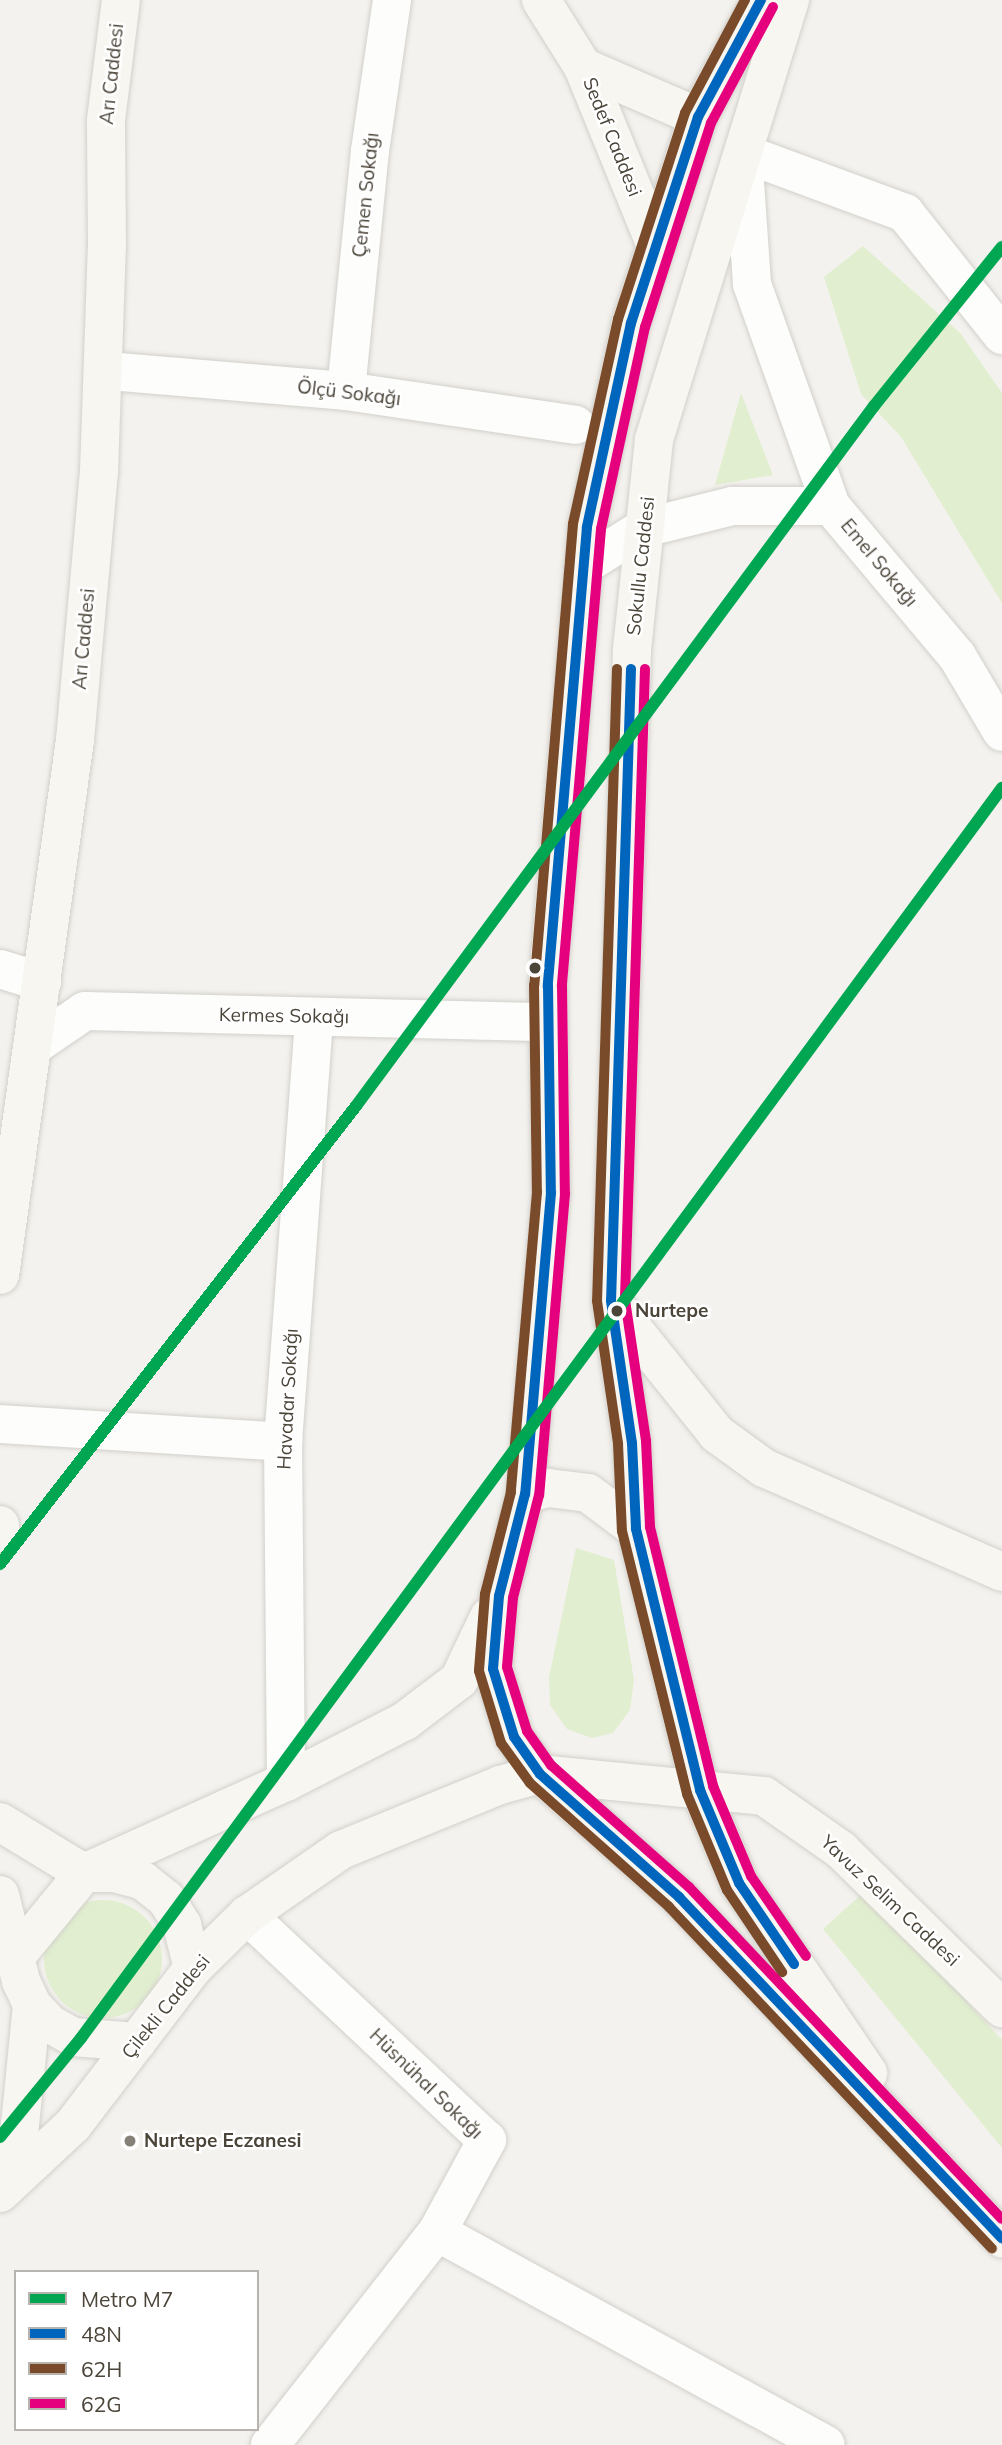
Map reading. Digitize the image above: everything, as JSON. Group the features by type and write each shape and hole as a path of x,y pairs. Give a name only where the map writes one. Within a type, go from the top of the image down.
{"main road":[{"name":"Arı Caddesi","path":"0,1275 75,740 99,472 107,245 106,120 121,0"},
{"name":"Sedef Caddesi","path":"541,0 583,66 656,246"},
{"path":"761,0 698,117 631,323 587,527 548,1022 551,1194 525,1494 499,1596 494,1669 514,1737 540,1774 679,1897 938,2176 1002,2239"},
{"name":"Sokullu Caddesi","path":"790,0 654,440 632,651 611,1301 632,1443 636,1529 688,1753 700,1790 738,1883 938,2176"},
{"name":"Sedef Caddesi","path":"583,66 698,117"},
{"path":"611,1301 717,1434 764,1468 1002,1572"},
{"path":"525,1494 548,1488 588,1493 636,1529"},
{"path":"0,1525 0,1531"},
{"path":"17,1955 84,1873 286,1782 405,1721 459,1680 499,1596"},
{"name":"Yavuz Selim Caddesi","path":"540,1774 764,1796 841,1850 1000,2004"},
{"name":"Çilekli Caddesi","path":"3,2190 73,2125 193,1968 247,1915 341,1850 500,1785 540,1774"},
{"path":"0,1822 84,1873 114,1872 143,1881 166,1899 182,1925 193,1968"},
{"path":"0,1895 17,1955 21,1981 32,2005 50,2024 73,2037 137,2042"},
{"name":"Çilekli Caddesi","path":"3,2190 20,2125 32,2005"}],"street":[{"name":"Çemen Sokağı","path":"346,391 370,151 392,0"},
{"path":"831,506 752,284 743,153 905,213 1002,335"},
{"name":"Ölçü Sokağı","path":"120,372 346,391 576,425"},
{"name":"Emel Sokağı","path":"583,566 644,528 732,506 831,506 957,656 1002,732"},
{"path":"0,969 42,982"},
{"name":"Kermes Sokağı","path":"32,1047 85,1011 548,1022"},
{"name":"Havadar Sokağı","path":"286,1782 283,1442 314,1017"},
{"path":"0,1424 283,1442"},
{"name":"Hüsnühal Sokağı","path":"247,1915 486,2140 437,2232 270,2445"},
{"path":"437,2232 826,2445"}],"green space":[{"path":"863,246 961,334 1002,393 1002,603 901,437 861,394 824,277"},
{"path":"741,393 773,475 715,485"},
{"path":"576,1548 614,1560 634,1680 630,1710 613,1733 592,1738 567,1729 550,1705 549,1677"},
{"path":"865,1891 1002,2040 1002,2148 823,1929"},
{"path":"103,1900 125,1905 145,1917 157,1937 162,1959 157,1981 145,2001 125,2013 103,2018 81,2013 61,2001 49,1981 44,1959 49,1937 61,1917 81,1905"}],"metro line":[{"name":"M7","path":"0,1564 356,1106 874,406 1002,247"},
{"name":"M7","path":"0,2137 81,2038 1002,788"}],"transit line":[{"name":"62H","path":"745,0 685,113 618,319 573,524 534,985 537,1192 511,1492 485,1594 479,1671 501,1743 530,1783 669,1907 992,2249"},
{"name":"48N","path":"761,0 698,117 631,323 587,527 548,986 551,1193 525,1494 499,1596 493,1669 514,1737 540,1774 679,1897 1002,2239"},
{"name":"62G","path":"773,7 711,123 645,327 601,529 562,986 565,1194 539,1495 513,1598 507,1667 527,1731 551,1765 689,1887 1002,2219"},
{"name":"62H","path":"617,669 597,1301 618,1444 622,1531 687,1794 727,1890 782,1972"},
{"name":"48N","path":"631,669 611,1301 632,1443 636,1529 700,1790 739,1883 794,1964"},
{"name":"62G","path":"645,669 625,1300 646,1441 650,1527 713,1786 751,1876 806,1956"}],"place":[{"name":"Nurtepe","path":"617,1311"},
{"name":"Nurtepe Eczanesi","path":"130,2141"}]}
